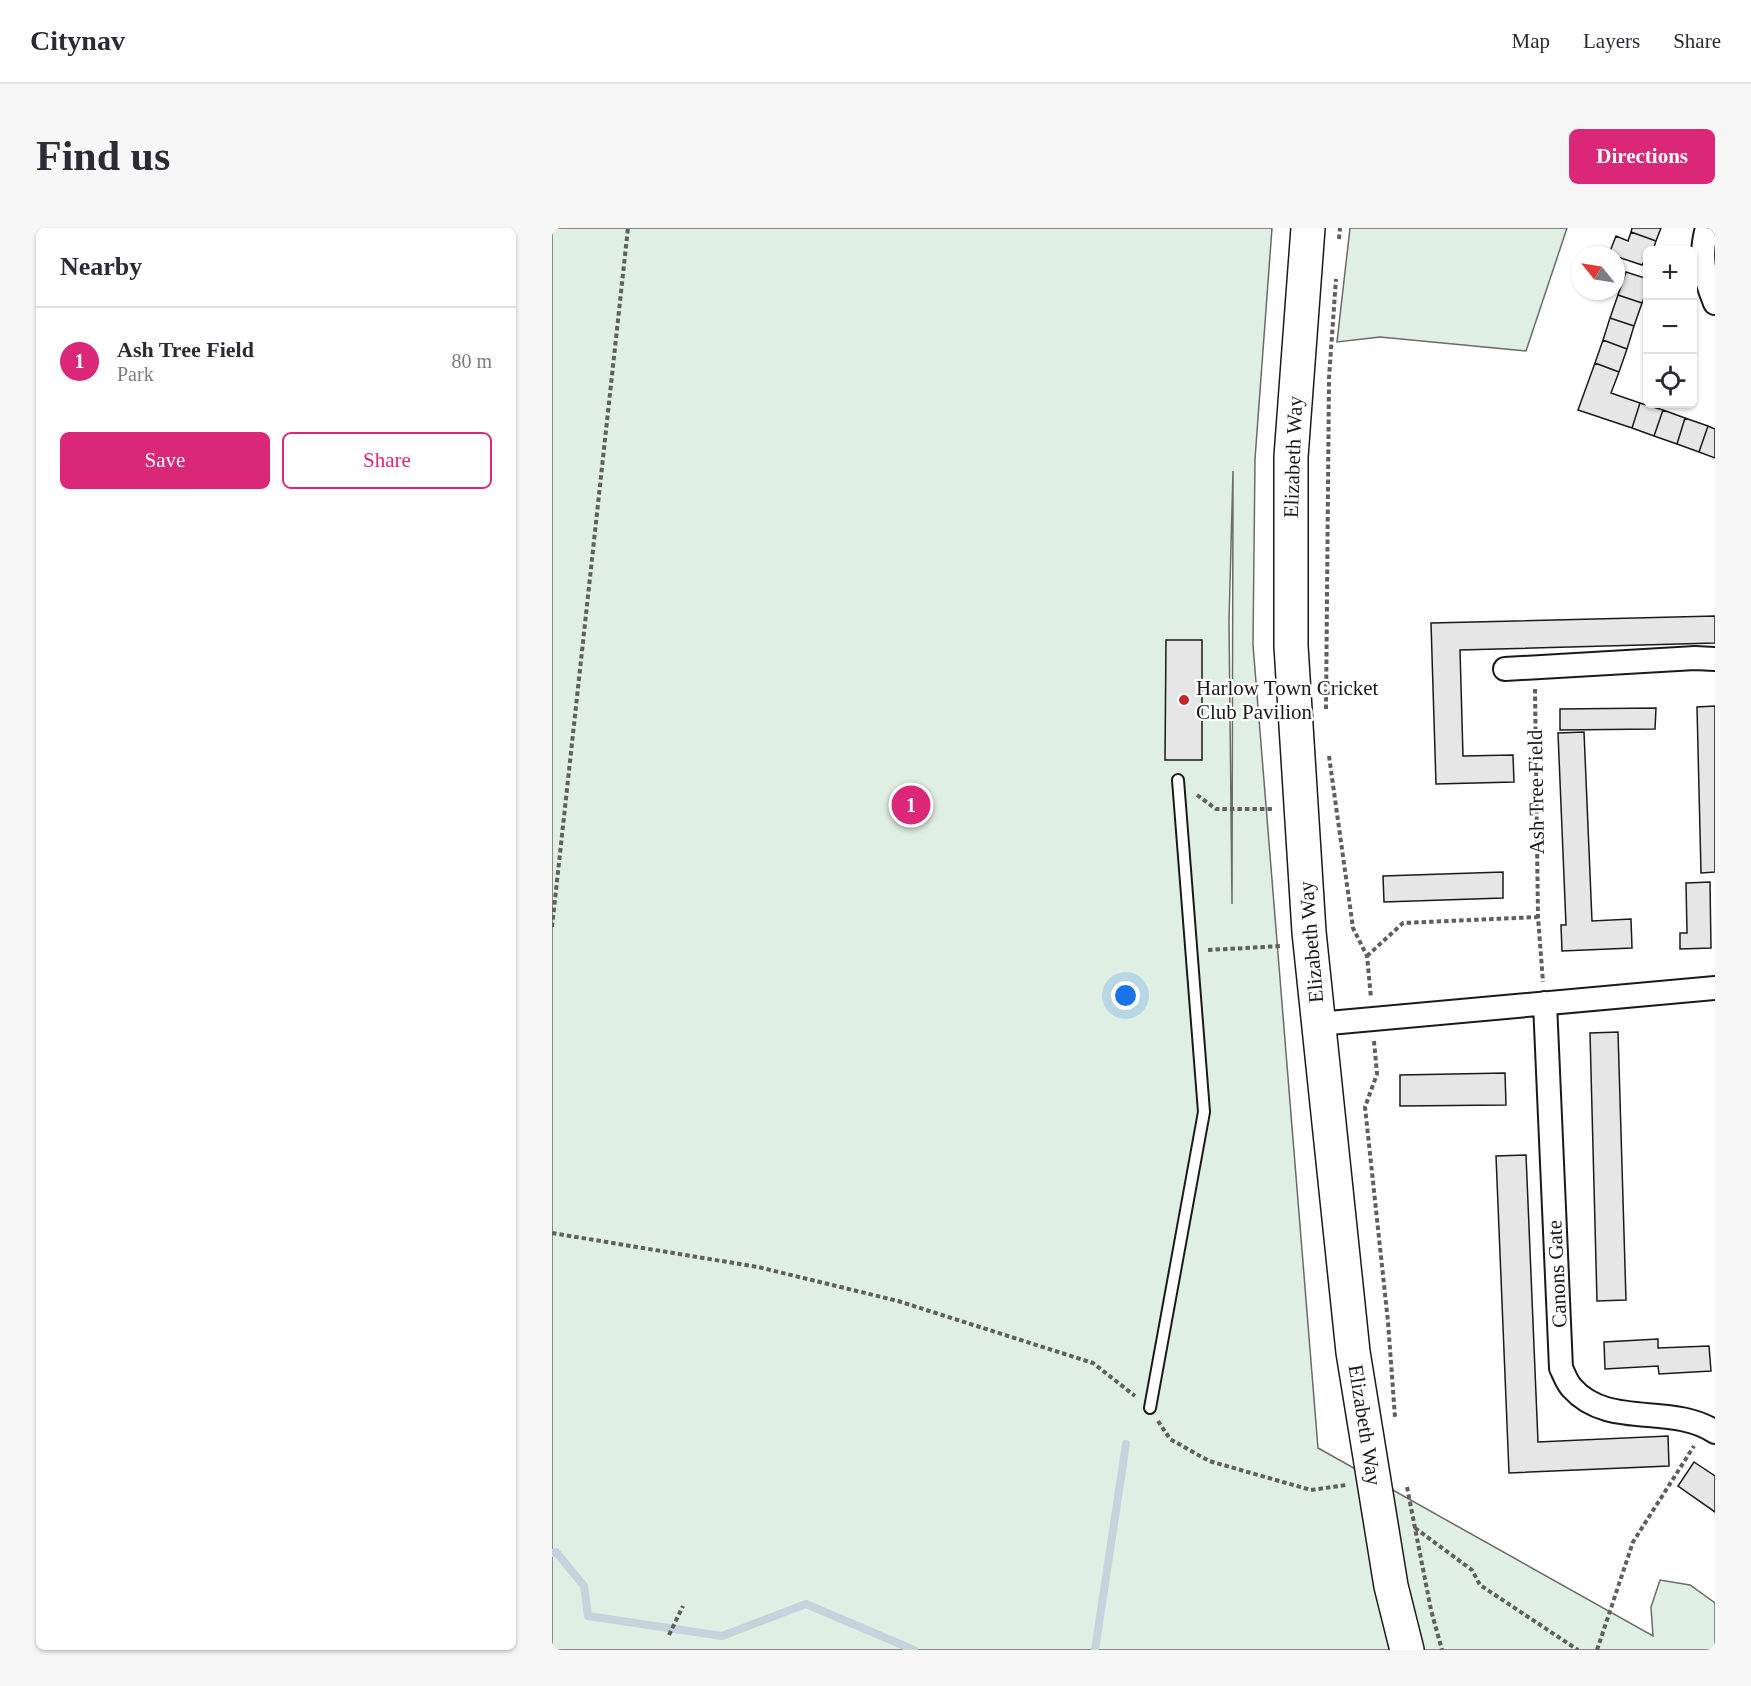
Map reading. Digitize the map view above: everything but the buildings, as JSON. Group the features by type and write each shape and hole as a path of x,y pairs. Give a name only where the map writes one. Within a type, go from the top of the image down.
{"main road":[{"name":"Elizabeth Way","path":"1308,228 1291,458 1291,646 1309,932 1353,1352 1391,1586 1407,1650"}],"street":[{"path":"1707,228 1702,246 1705,277 1715,303"},
{"path":"1505,669 1695,658 1715,659"},
{"path":"1318,1024 1715,988"},
{"name":"Canons Gate","path":"1545,1003 1561,1368 1570,1387 1594,1405 1610,1411 1685,1418 1711,1429"}],"lane":[{"path":"1150,1408 1204,1112 1178,780"}],"path":[{"path":"552,927 628,228"},
{"path":"1338,246 1340,228"},
{"path":"1326,710 1329,378 1336,268"},
{"name":"Ash Tree Field","path":"1535,668 1538,917 1545,1003"},
{"path":"1328,745 1353,928 1367,956 1377,1074 1365,1107 1388,1322 1395,1422"},
{"path":"1178,780 1216,809 1275,809"},
{"path":"1367,956 1403,923 1538,917"},
{"path":"1191,951 1292,945"},
{"path":"552,1233 758,1267 898,1301 1093,1363 1150,1408 1170,1439 1209,1461 1311,1490 1373,1480"},
{"path":"1597,1650 1633,1542 1711,1429"},
{"path":"1406,1480 1431,1610 1442,1650"},
{"path":"1415,1528 1472,1570 1480,1585 1578,1650"},
{"path":"669,1635 684,1606"}],"green space":[{"path":"552,228 1272,228 1255,459 1253,645 1318,1448 1653,1636 1651,1607 1660,1580 1690,1585 1715,1603 1715,1650 552,1650","holes":["1233,471 1232,904 1229,621"]},
{"path":"1350,228 1567,228 1526,351 1380,337 1337,342"}],"waterway":[{"path":"1095,1650 1126,1444"},
{"path":"552,1553 556,1552 584,1586 588,1616 722,1636 806,1604 914,1650"}],"place":[{"name":"Harlow Town Cricket Club Pavilion","path":"1184,700"},
{"name":"Ash Tree Field","path":"911,805"}]}
